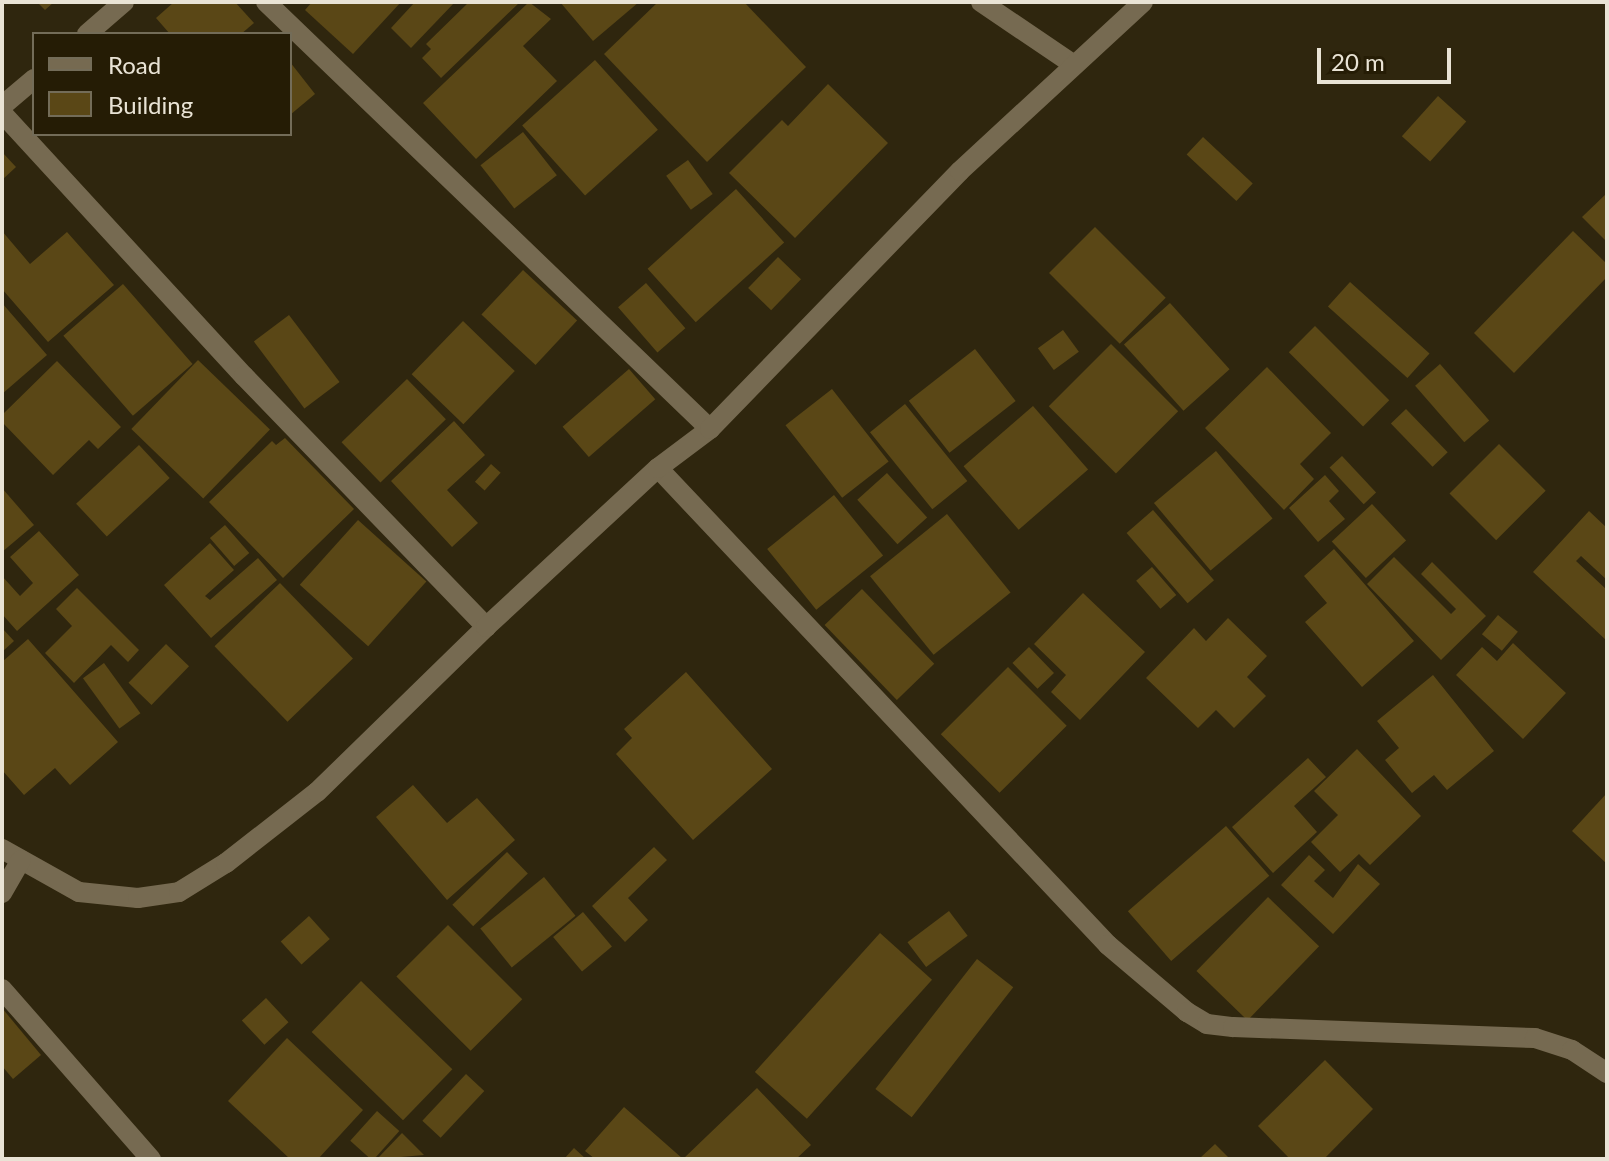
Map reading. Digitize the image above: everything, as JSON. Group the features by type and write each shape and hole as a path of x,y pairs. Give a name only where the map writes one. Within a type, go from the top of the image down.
{"street":[{"path":"89,32 124,2"},
{"path":"266,2 710,429"},
{"path":"981,2 1074,65"},
{"path":"2,849 79,892 138,898 179,892 317,792 486,627 658,468 710,429 960,171 1143,2"},
{"path":"2,106 32,81"},
{"path":"2,113 244,376 486,627"},
{"path":"658,468 1108,945 1187,1012 1207,1024 1233,1027 1535,1038 1572,1050 1607,1073"},
{"path":"2,893 21,860"},
{"path":"2,989 151,1159"}],"building":[{"path":"37,2 54,2 45,10"},
{"path":"174,2 235,2 254,23 243,32 168,32 156,18"},
{"path":"312,2 401,2 353,54 305,10"},
{"path":"415,2 455,2 411,48 391,28"},
{"path":"469,2 520,2 441,78 422,58 431,49 426,44"},
{"path":"529,2 551,19 523,46 557,81 476,159 423,103"},
{"path":"560,2 639,2 593,41"},
{"path":"658,2 744,2 806,67 707,162 604,54"},
{"path":"595,60 658,130 585,195 522,126"},
{"path":"292,65 315,94 292,113"},
{"path":"828,84 888,143 795,238 729,173 782,120 788,126"},
{"path":"1438,96 1466,121 1430,162 1402,136"},
{"path":"523,132 557,175 514,209 480,165"},
{"path":"1203,137 1253,183 1236,201 1187,155"},
{"path":"2,152 16,167 2,180"},
{"path":"688,160 713,194 691,210 666,176"},
{"path":"736,189 784,243 696,322 648,269"},
{"path":"1607,193 1607,242 1582,217"},
{"path":"1095,227 1166,298 1120,344 1049,273"},
{"path":"2,231 30,264 67,232 114,285 48,342 2,289"},
{"path":"1573,231 1607,264 1607,277 1514,373 1474,333"},
{"path":"778,257 801,279 771,310 748,288"},
{"path":"523,270 577,320 536,365 481,315"},
{"path":"1350,282 1430,354 1407,378 1328,307"},
{"path":"646,283 685,328 657,353 618,307"},
{"path":"123,284 193,364 133,416 63,336"},
{"path":"2,303 47,355 2,394"},
{"path":"1170,303 1230,369 1183,411 1124,344"},
{"path":"289,315 340,382 304,409 254,341"},
{"path":"463,321 515,371 463,424 412,374"},
{"path":"1315,326 1389,400 1363,426 1289,352"},
{"path":"1063,330 1079,352 1054,370 1038,348"},
{"path":"1111,344 1178,411 1116,473 1049,406"},
{"path":"975,349 1016,401 949,453 909,401"},
{"path":"198,360 270,429 203,499 131,429"},
{"path":"57,361 121,427 98,449 89,440 53,475 2,422 2,415"},
{"path":"1440,364 1489,421 1464,442 1415,386"},
{"path":"1267,367 1331,433 1300,464 1314,479 1284,510 1205,428"},
{"path":"629,369 655,399 589,457 563,427"},
{"path":"407,379 446,419 380,482 342,442"},
{"path":"832,389 889,461 842,498 786,425"},
{"path":"905,404 967,481 932,509 870,432"},
{"path":"1033,406 1088,469 1019,530 964,466"},
{"path":"1406,409 1448,452 1433,467 1391,424"},
{"path":"454,421 485,455 447,490 478,523 452,547 391,481"},
{"path":"285,438 354,509 283,578 209,502 272,441 276,445"},
{"path":"1499,444 1546,491 1496,540 1450,493"},
{"path":"139,445 170,478 107,537 76,504"},
{"path":"1216,451 1273,518 1211,570 1154,503"},
{"path":"1342,456 1376,493 1364,504 1330,468"},
{"path":"491,464 501,473 485,491 475,482"},
{"path":"887,473 927,518 897,544 857,500"},
{"path":"1325,475 1339,491 1329,501 1345,519 1318,542 1289,508"},
{"path":"2,488 34,525 2,552"},
{"path":"834,495 883,556 816,610 767,549"},
{"path":"1372,504 1406,541 1366,578 1332,542"},
{"path":"1153,510 1214,580 1188,603 1127,533"},
{"path":"1589,511 1607,528 1607,580 1581,556 1576,561 1607,590 1607,641 1533,572"},
{"path":"947,514 1011,592 934,655 870,576"},
{"path":"358,520 426,582 368,646 300,585"},
{"path":"225,525 249,553 234,566 210,538"},
{"path":"39,531 79,575 17,631 2,614 2,576 20,596 33,583 10,557"},
{"path":"210,543 234,570 205,596 210,600 258,558 277,580 211,638 164,585"},
{"path":"1334,549 1414,641 1362,687 1305,622 1327,603 1304,576"},
{"path":"1394,557 1451,614 1456,609 1421,574 1432,562 1486,616 1441,660 1367,584"},
{"path":"1152,567 1176,595 1160,609 1136,581"},
{"path":"280,583 353,659 287,722 215,646"},
{"path":"77,588 139,650 128,662 111,645 74,683 45,653 72,626 56,609"},
{"path":"862,589 934,664 897,700 825,625"},
{"path":"1083,593 1145,652 1080,720 1051,692 1066,675 1034,644"},
{"path":"1498,615 1518,632 1502,651 1482,634"},
{"path":"1228,618 1267,656 1247,677 1266,696 1234,728 1216,710 1198,728 1146,678 1194,628 1206,641"},
{"path":"2,628 14,641 2,652"},
{"path":"28,639 118,742 70,785 55,768 24,795 2,770 2,662"},
{"path":"1513,643 1566,693 1523,739 1456,675 1482,647 1497,661"},
{"path":"166,644 189,666 152,705 128,683"},
{"path":"1029,647 1054,673 1037,689 1012,663"},
{"path":"104,663 140,713 119,728 83,678"},
{"path":"1008,667 1067,726 1000,793 941,734"},
{"path":"686,672 772,769 693,840 616,754 632,738 624,729"},
{"path":"1433,675 1494,751 1447,790 1434,775 1412,793 1385,760 1399,748 1377,721"},
{"path":"1357,749 1421,816 1370,865 1359,854 1340,872 1311,842 1338,815 1314,791"},
{"path":"1308,758 1326,777 1294,806 1317,832 1273,873 1232,827"},
{"path":"413,785 447,823 477,798 515,840 447,900 376,817"},
{"path":"1607,793 1607,864 1572,831"},
{"path":"1226,826 1269,876 1171,961 1128,911"},
{"path":"654,847 667,860 628,898 648,920 625,942 592,906"},
{"path":"507,852 528,874 473,926 452,905"},
{"path":"1309,855 1325,870 1314,881 1333,898 1358,864 1380,884 1333,934 1281,885"},
{"path":"544,877 575,916 512,967 480,929"},
{"path":"1268,897 1319,946 1248,1020 1196,971"},
{"path":"949,911 968,936 926,967 907,942"},
{"path":"583,912 612,946 582,972 553,937"},
{"path":"309,916 330,939 302,964 281,941"},
{"path":"448,925 522,999 471,1051 396,977"},
{"path":"880,933 932,980 807,1119 755,1072"},
{"path":"977,959 1013,987 912,1117 875,1089"},
{"path":"361,981 452,1069 403,1120 312,1032"},
{"path":"266,998 289,1022 264,1045 242,1021"},
{"path":"2,1008 41,1055 13,1079 2,1066"},
{"path":"287,1038 363,1110 318,1159 290,1159 228,1101"},
{"path":"1325,1060 1373,1109 1324,1159 1290,1159 1258,1126"},
{"path":"466,1074 484,1091 441,1138 422,1121"},
{"path":"757,1088 811,1145 796,1159 683,1159"},
{"path":"624,1107 683,1159 595,1159 585,1151"},
{"path":"377,1111 399,1131 374,1159 350,1141"},
{"path":"402,1133 424,1155 377,1159"},
{"path":"1215,1144 1230,1159 1199,1159"},
{"path":"574,1148 586,1159 564,1159"}]}
